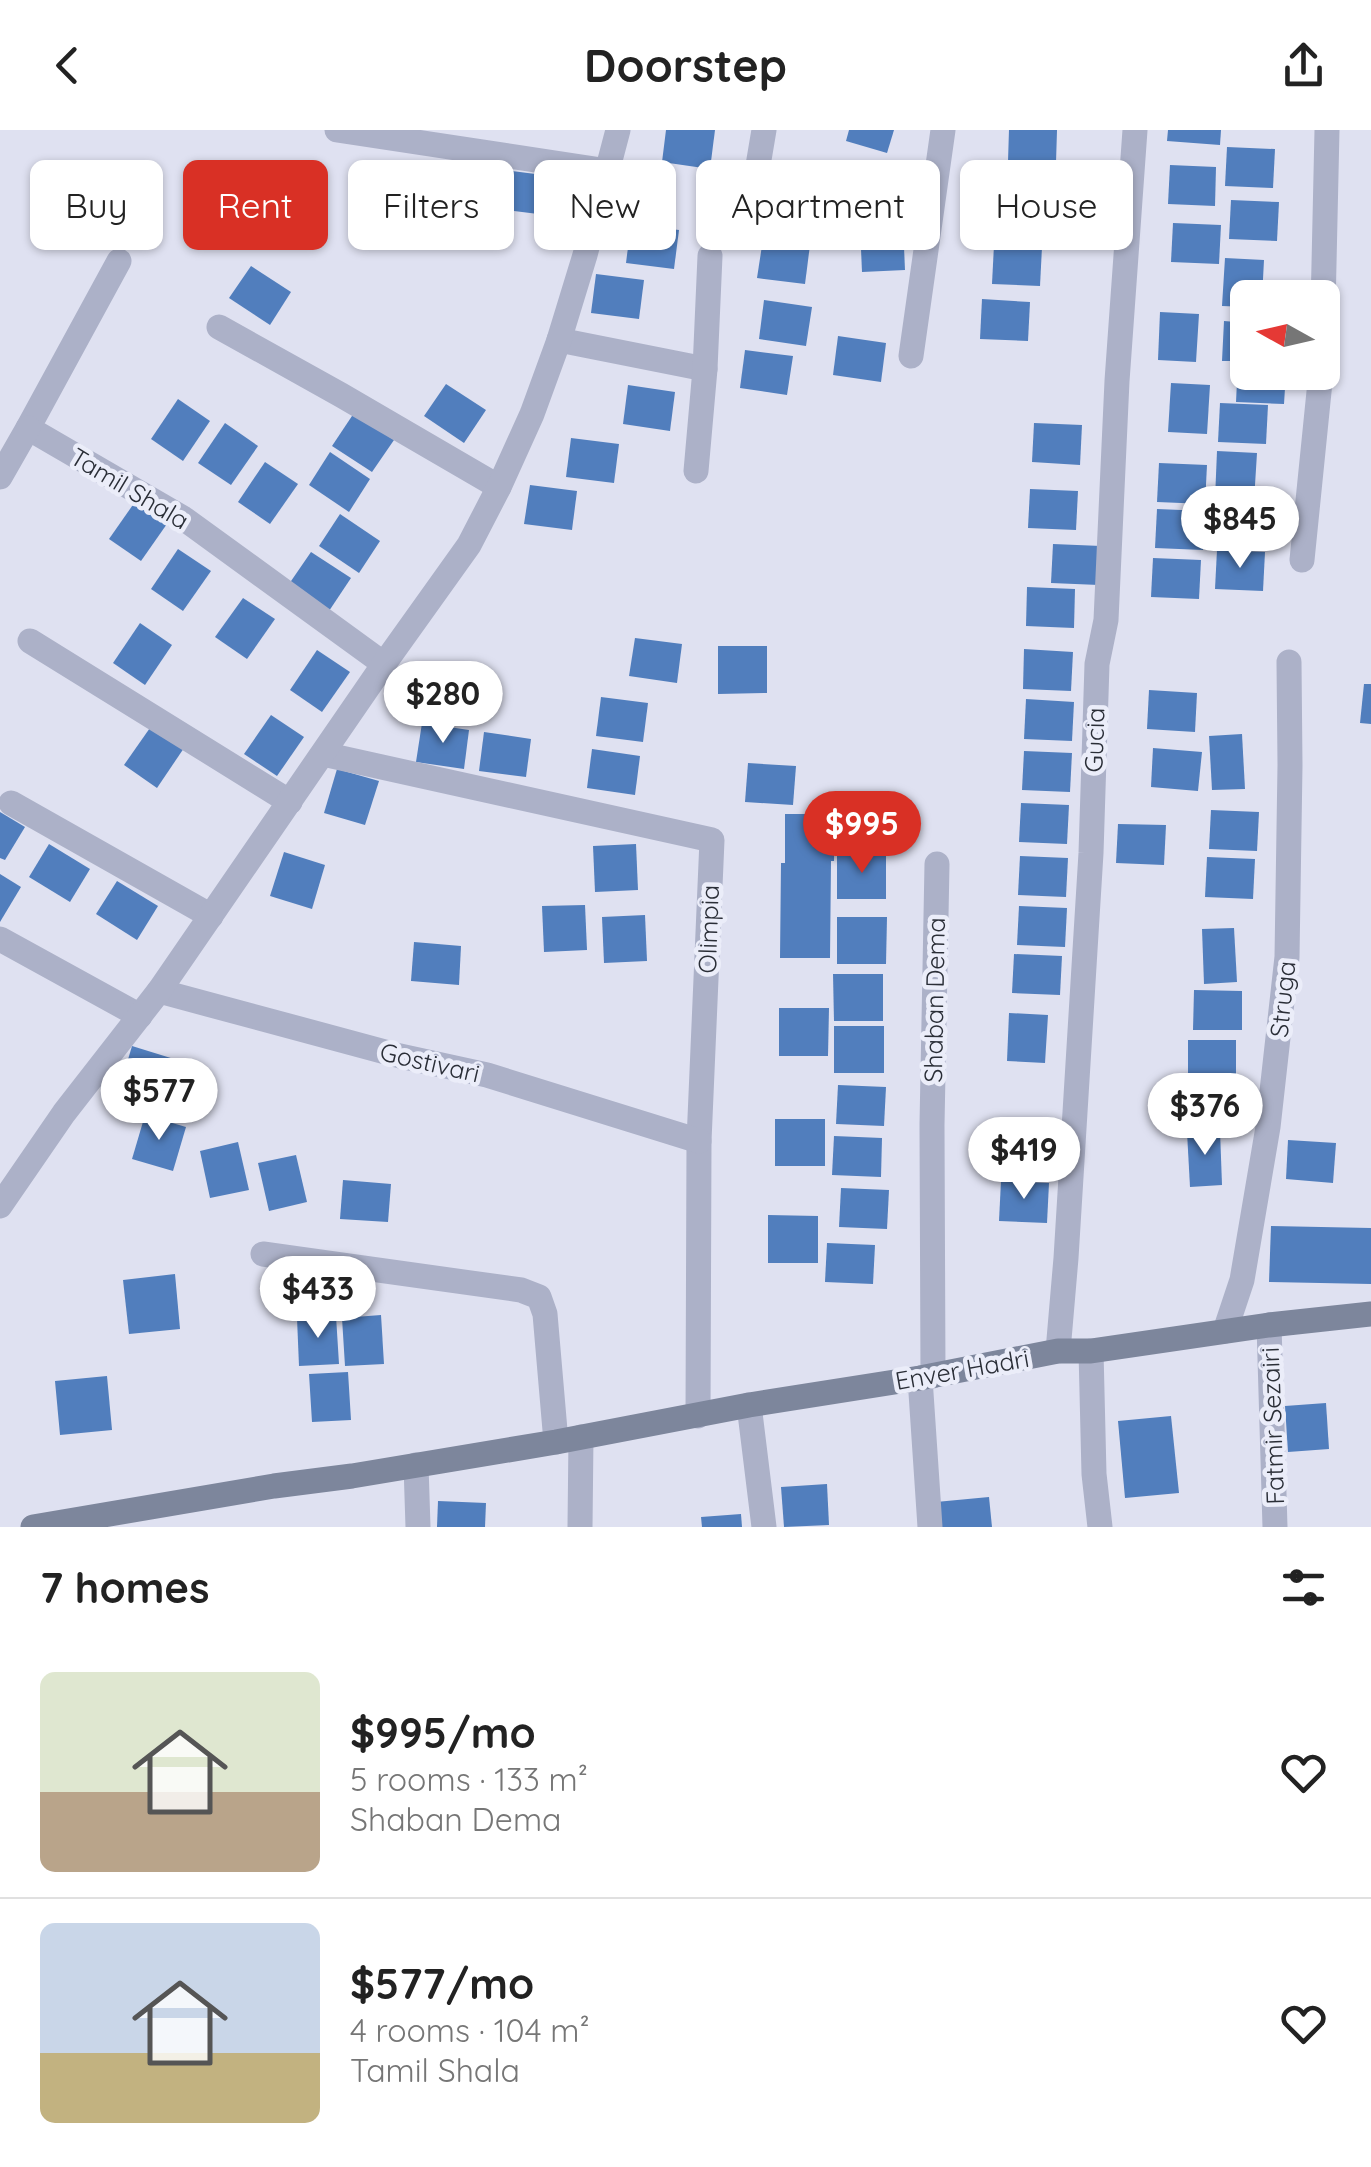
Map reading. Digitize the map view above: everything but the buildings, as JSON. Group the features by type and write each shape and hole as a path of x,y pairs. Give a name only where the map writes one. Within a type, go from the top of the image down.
{"street":[{"path":"337,130 535,160"},
{"path":"611,160 618,130"},
{"path":"759,160 764,130"},
{"path":"911,356 943,130"},
{"name":"Gucia","path":"1058,1352 1091,852 1097,664 1106,620 1135,130"},
{"path":"1324,280 1327,130"},
{"path":"0,1206 64,1113 159,991 470,545 532,414 588,250"},
{"path":"696,470 710,256"},
{"path":"0,477 118,261"},
{"path":"219,326 500,487"},
{"path":"558,340 705,369"},
{"path":"1302,560 1318,390"},
{"name":"Tamil Shala","path":"28,428 183,518 384,664"},
{"path":"30,641 290,802"},
{"name":"Struga","path":"1225,1332 1242,1280 1268,1126 1287,957 1289,662"},
{"name":"Olimpia","path":"323,754 712,840 700,1140 698,1416"},
{"path":"11,804 211,916"},
{"name":"Shaban Dema","path":"930,1527 927,1377 937,864"},
{"path":"0,939 140,1016"},
{"name":"Gostivari","path":"159,991 487,1076 700,1140"},
{"path":"263,1254 521,1290 539,1297 568,1440 580,1527"},
{"name":"Enver Hadri","path":"33,1527 96,1522 274,1486 416,1466 1058,1352 1371,1314"},
{"name":"Fatmir Sezairi","path":"1269,1325 1275,1527"},
{"path":"1091,1351 1094,1474 1100,1527"},
{"path":"749,1405 764,1527"},
{"path":"416,1466 418,1527"}]}
